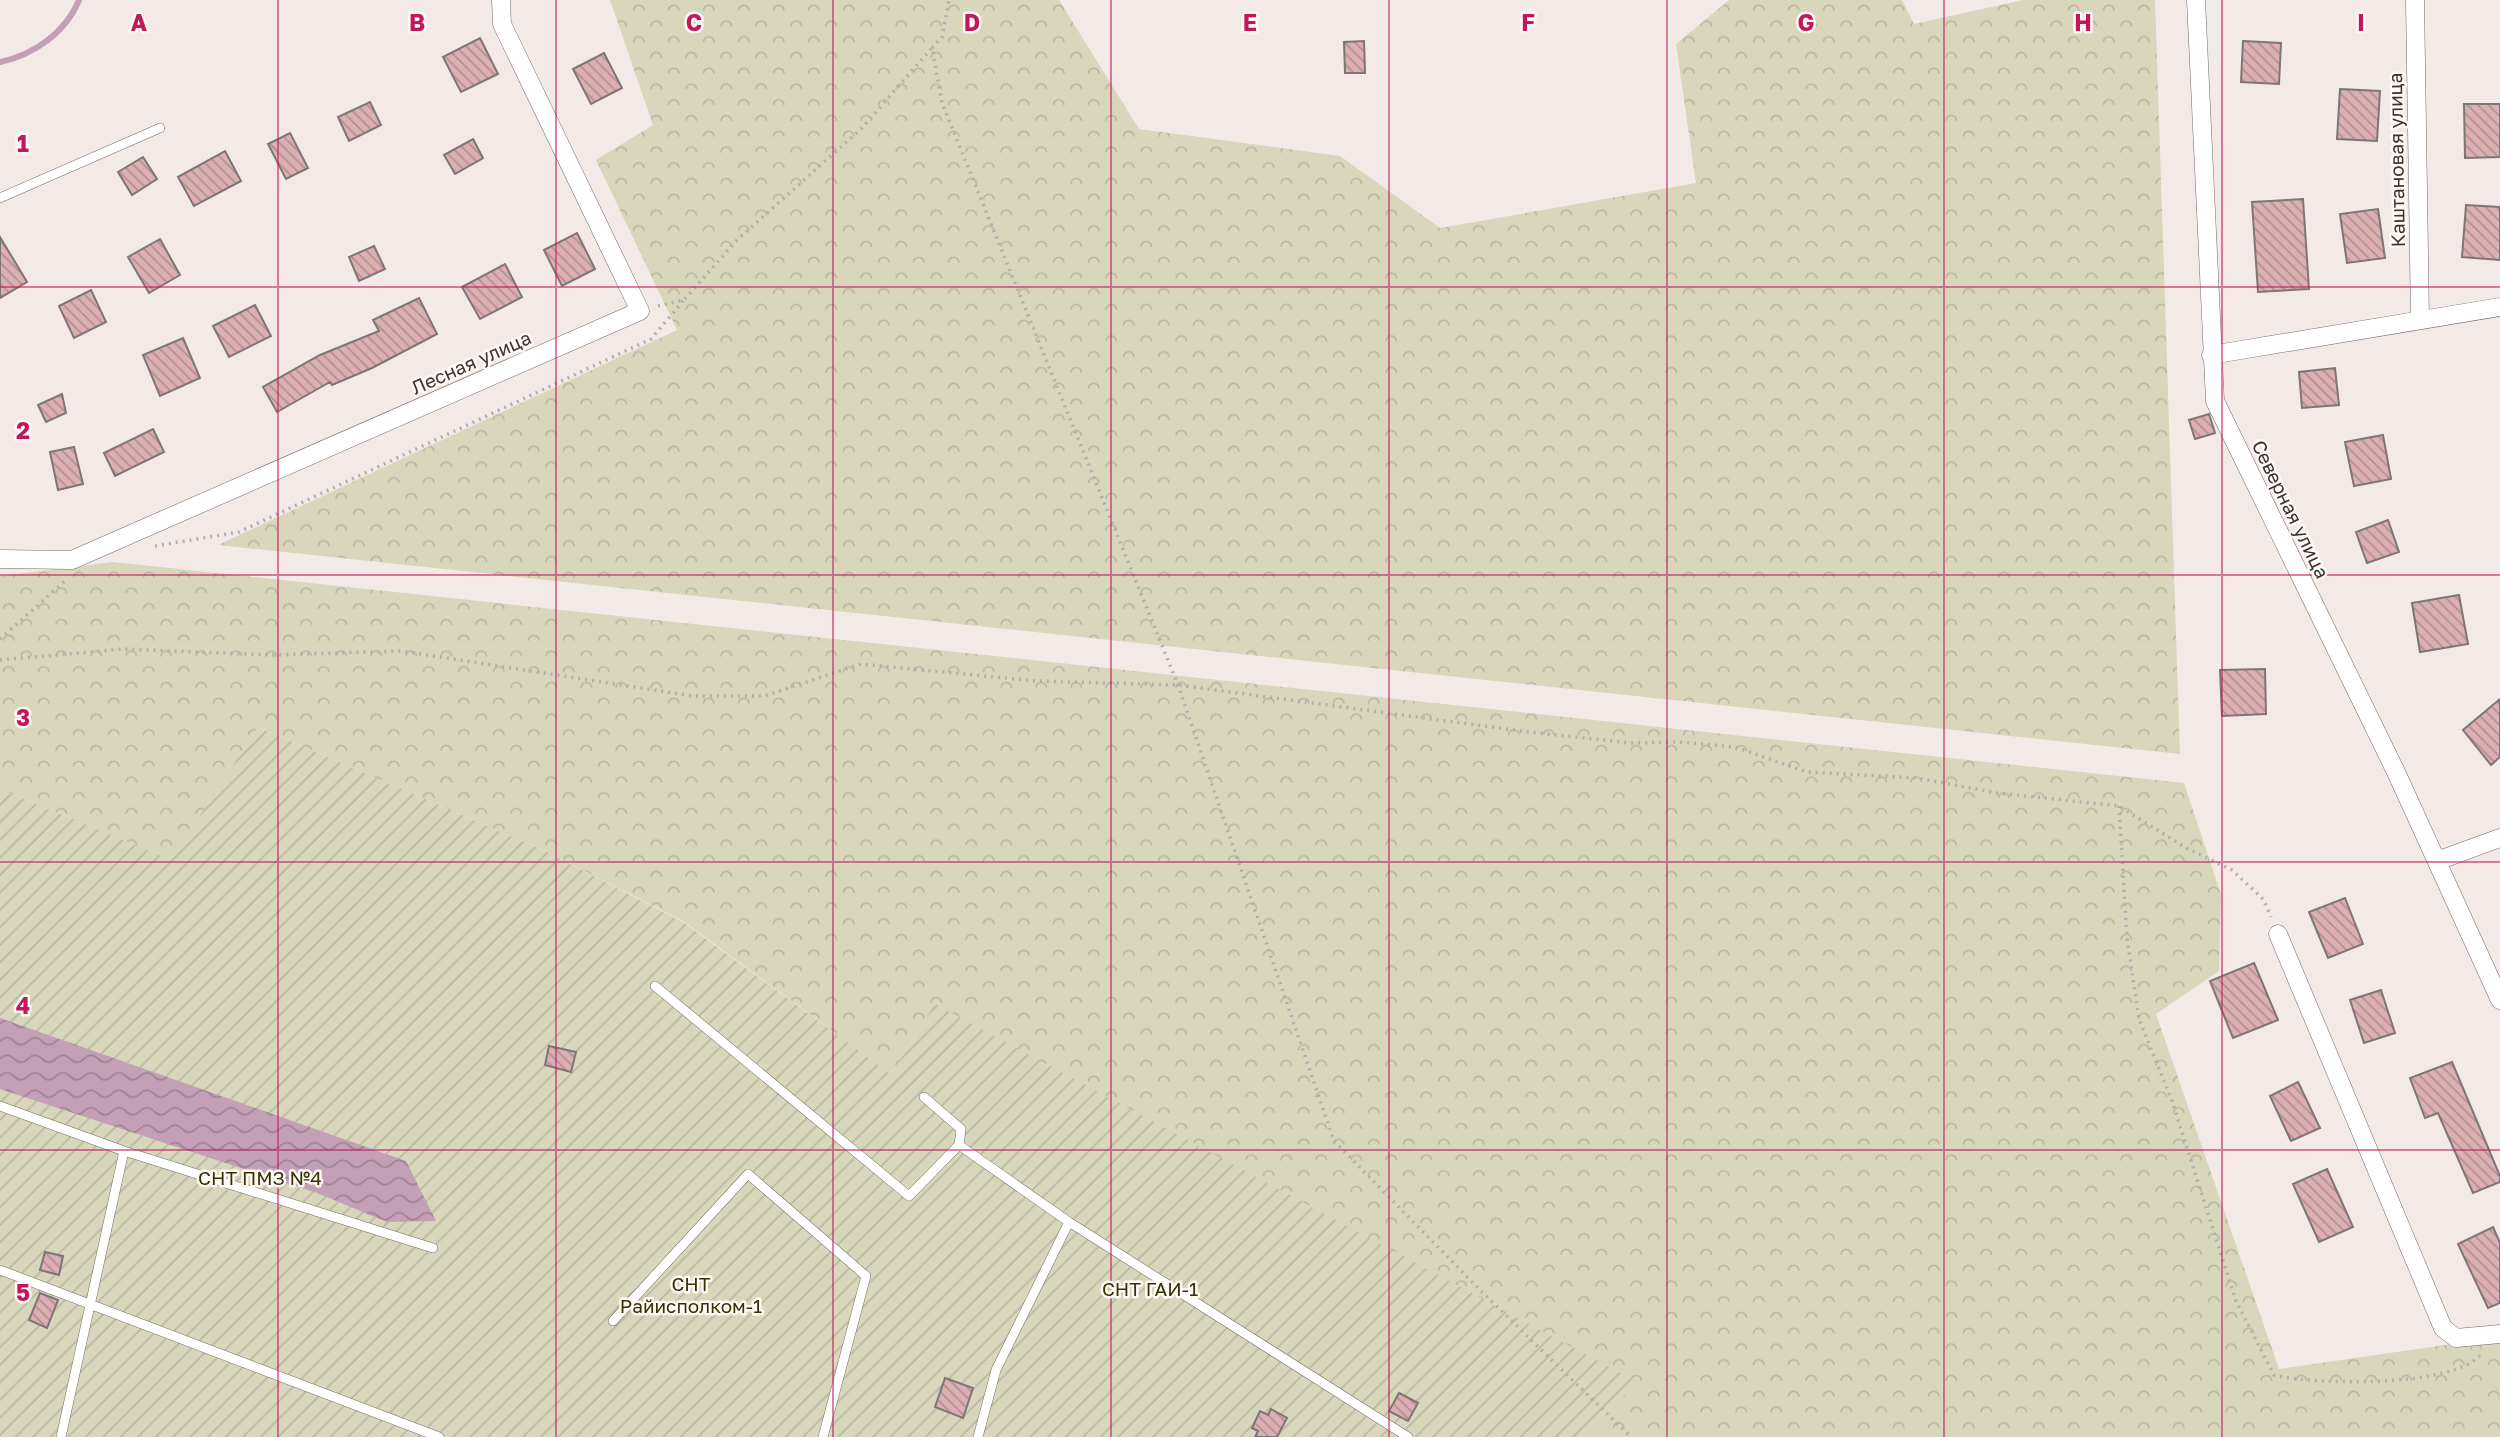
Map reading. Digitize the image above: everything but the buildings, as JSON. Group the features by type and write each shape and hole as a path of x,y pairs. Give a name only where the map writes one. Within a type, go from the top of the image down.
{"street":[{"path":"501,0 502,24 640,311"},
{"name":"Северная улица","path":"2196,0 2215,401 2437,861 2500,1000"},
{"name":"Каштановая улица","path":"2415,0 2420,320"},
{"path":"2211,355 2500,307"},
{"name":"Лесная улица","path":"0,559 72,561 640,311"},
{"path":"2437,861 2500,838"},
{"path":"2278,934 2443,1328 2456,1338 2498,1335"}],"lane":[{"path":"0,198 160,128"},
{"path":"654,986 909,1196 959,1145 961,1129 925,1097"},
{"path":"0,1106 124,1151 433,1248"},
{"path":"959,1145 1069,1222 1408,1437"},
{"path":"61,1437 124,1151"},
{"path":"613,1321 748,1174 866,1276 823,1437"},
{"path":"978,1437 996,1370 1069,1222"},
{"path":"0,1270 439,1437"}],"path":[{"path":"146,548 239,532 651,339 737,240 861,130 942,37 949,0"},
{"path":"932,48 942,103 1178,685 1334,1141 1483,1294 1631,1437"},
{"path":"640,311 684,300"},
{"path":"0,639 72,575"},
{"path":"0,660 124,649 272,655 401,651 693,696 764,696 861,664 1036,681 1178,685 1529,732 1630,743 1680,742 1735,747 1807,772 1917,778 1997,793 2119,806 2186,848 2232,870 2263,899 2278,934"},
{"path":"2119,806 2127,938 2139,1019 2172,1101 2236,1301 2274,1375 2297,1380 2369,1381 2448,1374 2474,1363 2498,1335"}],"green space":[{"path":"610,0 1059,0 1139,129 1340,156 1440,228 1696,183 1676,44 1729,0 1902,0 1914,24 2023,0 2155,0 2180,754 218,545 677,330 596,160 653,125"},
{"path":"113,562 2184,783 2221,894 2219,971 2156,1014 2279,1369 2500,1337 2500,1437 1580,1437 1636,1383 935,1005 891,1074 683,921 543,850 258,727 171,861 0,789 0,576"},
{"path":"258,727 543,850 683,922 891,1074 935,1004 1637,1382 1580,1437 0,1437 0,789 171,860"}],"water":[{"path":"0,1018 406,1161 436,1221 387,1222 317,1193 0,1089"}],"waterway":[{"path":"0,62 37,48 66,22 79,0"}],"park label":[{"name":"СНТ ПМЗ №4","path":"260,1177"},
{"name":"СНТ ГАИ-1","path":"1150,1288"},
{"name":"СНТ Райисполком-1","path":"691,1294"}]}
